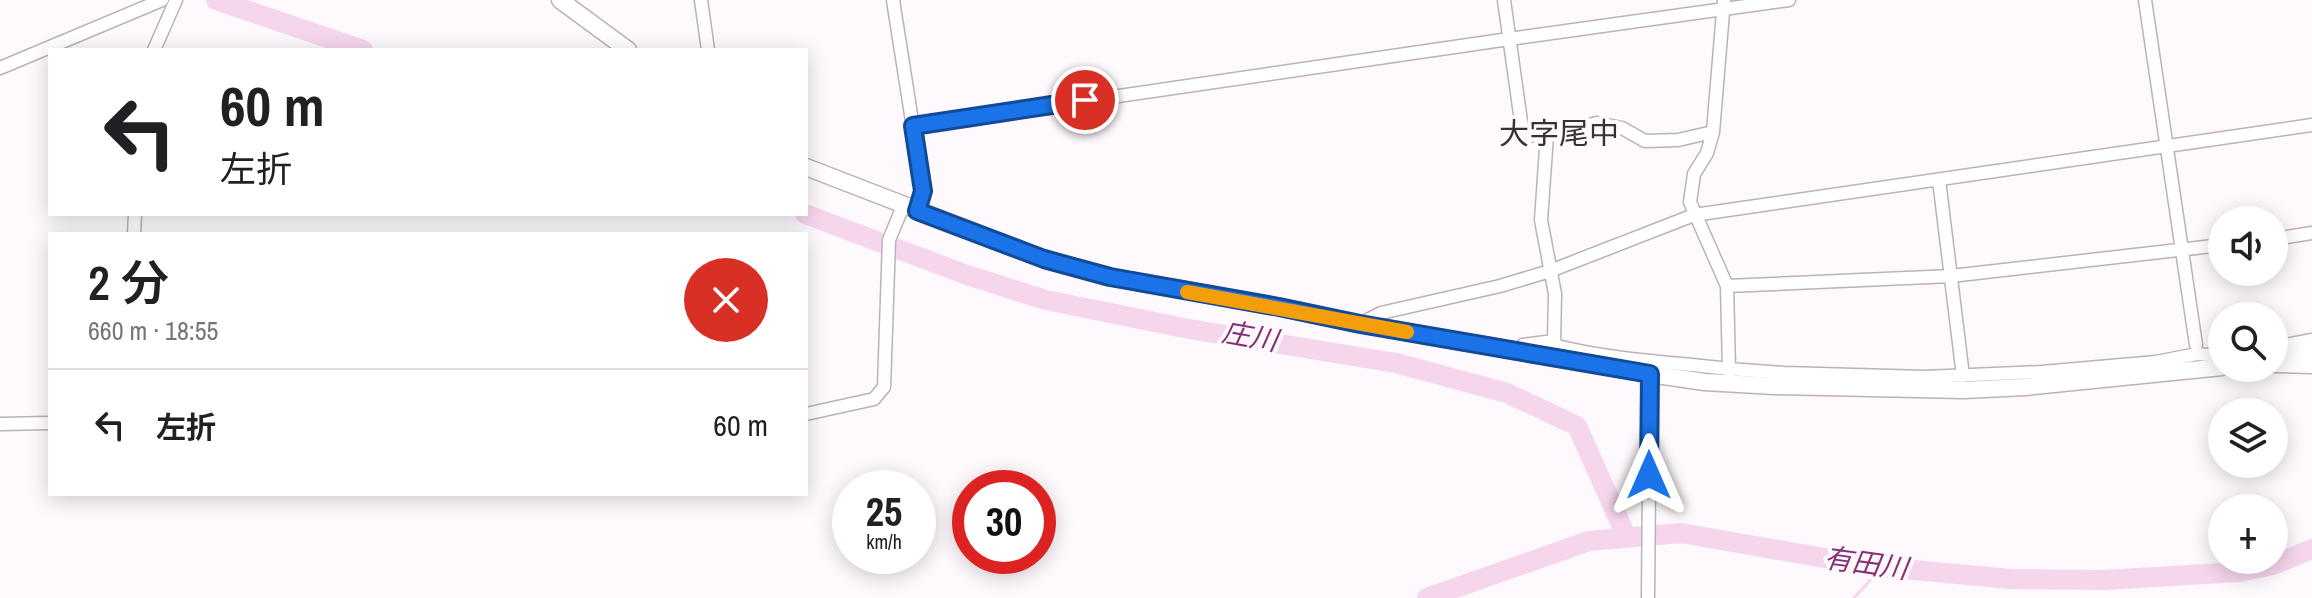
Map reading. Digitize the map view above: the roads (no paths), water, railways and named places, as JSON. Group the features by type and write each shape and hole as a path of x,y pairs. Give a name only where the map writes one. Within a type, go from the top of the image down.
{"street":[{"path":"0,68 162,0"},
{"path":"155,48 176,0"},
{"path":"560,0 625,48"},
{"path":"701,0 708,48"},
{"path":"808,414 874,399 884,387 889,240 923,191 893,0"},
{"path":"1504,0 1523,136 1547,135 1597,123 1622,128 1645,141 1678,140 1713,132"},
{"path":"913,126 1723,5 1789,0"},
{"path":"2145,0 2196,350"},
{"path":"1723,5 1713,132 1707,153 1694,174 1690,202 1727,286 1729,372 1769,378 1774,386"},
{"path":"1360,324 1381,313 1500,286 1550,271 1694,215 2312,125"},
{"path":"1547,135 1541,220 1555,294 1554,341 1557,346 1587,354 1655,363 1924,384 1963,376 2208,367"},
{"path":"808,168 1044,259 1110,277 1518,351 1650,379 1774,386 1924,384 2025,387 2153,369 2196,350 2208,350"},
{"path":"1939,180 1963,376"},
{"path":"2288,237 2312,233"},
{"path":"1727,286 1951,276 2208,247"},
{"path":"2288,344 2312,340"},
{"path":"1518,351 1523,345 1554,341"},
{"path":"2196,350 2208,353"},
{"path":"2288,357 2312,353"},
{"path":"2288,366 2312,367"},
{"path":"1648,598 1650,379"},
{"path":"0,424 48,423"}],"waterway":[{"name":"庄川","path":"216,0 357,48"},
{"name":"庄川","path":"808,215 967,275 1046,300 1189,329 1396,363 1507,393 1577,426 1627,538"},
{"name":"有田川","path":"1427,598 1589,541 1681,533 1870,566 2011,579 2104,580 2239,572 2273,565 2312,549"},
{"path":"1854,598 1882,567"}],"district":[{"name":"大字尾中","path":"1559,133"}]}
